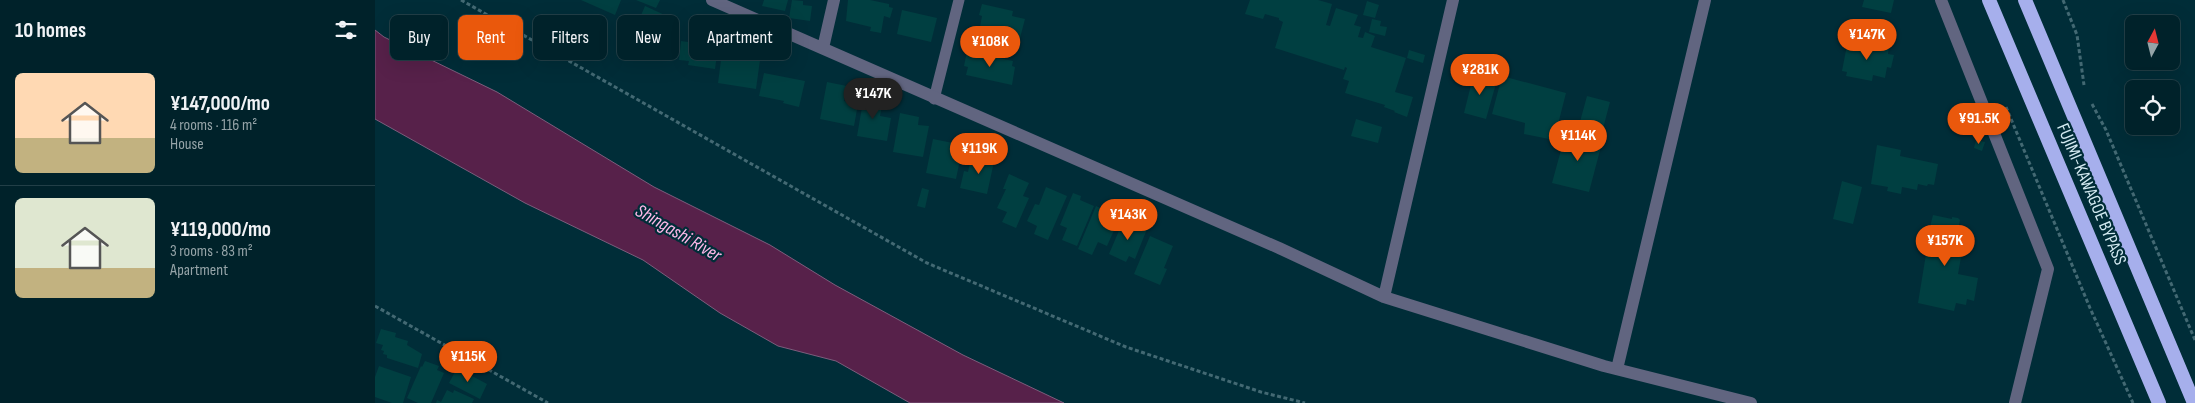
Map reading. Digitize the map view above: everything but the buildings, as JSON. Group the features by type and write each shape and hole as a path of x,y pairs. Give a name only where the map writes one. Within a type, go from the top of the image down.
{"highway":[{"name":"FUJIMI-KAWAGOE BYPASS","path":"1989,0 2159,403"},
{"name":"FUJIMI-KAWAGOE BYPASS","path":"2025,0 2194,403"}],"street":[{"path":"712,0 1279,248 1383,297 1617,369 1751,403"},
{"path":"823,48 834,0"},
{"path":"1383,297 1453,0"},
{"path":"1617,369 1705,0"},
{"path":"1941,0 2048,269 2015,403"}],"lane":[{"path":"935,98 959,0"}],"path":[{"path":"461,0 927,264 1126,347 1261,392 1305,403"},
{"path":"2063,0 2077,35 2081,70 2087,92"},
{"path":"2090,100 2106,130 2195,340"},
{"path":"2006,105 2090,308 2133,403"},
{"path":"375,306 548,403"}],"water":[{"name":"Shingashi River","path":"375,30 390,40 390,60 431,60 497,92 654,187 770,245 835,285 963,355 1064,403 910,403 836,361 778,346 720,313 643,260 525,203 375,119"}]}
